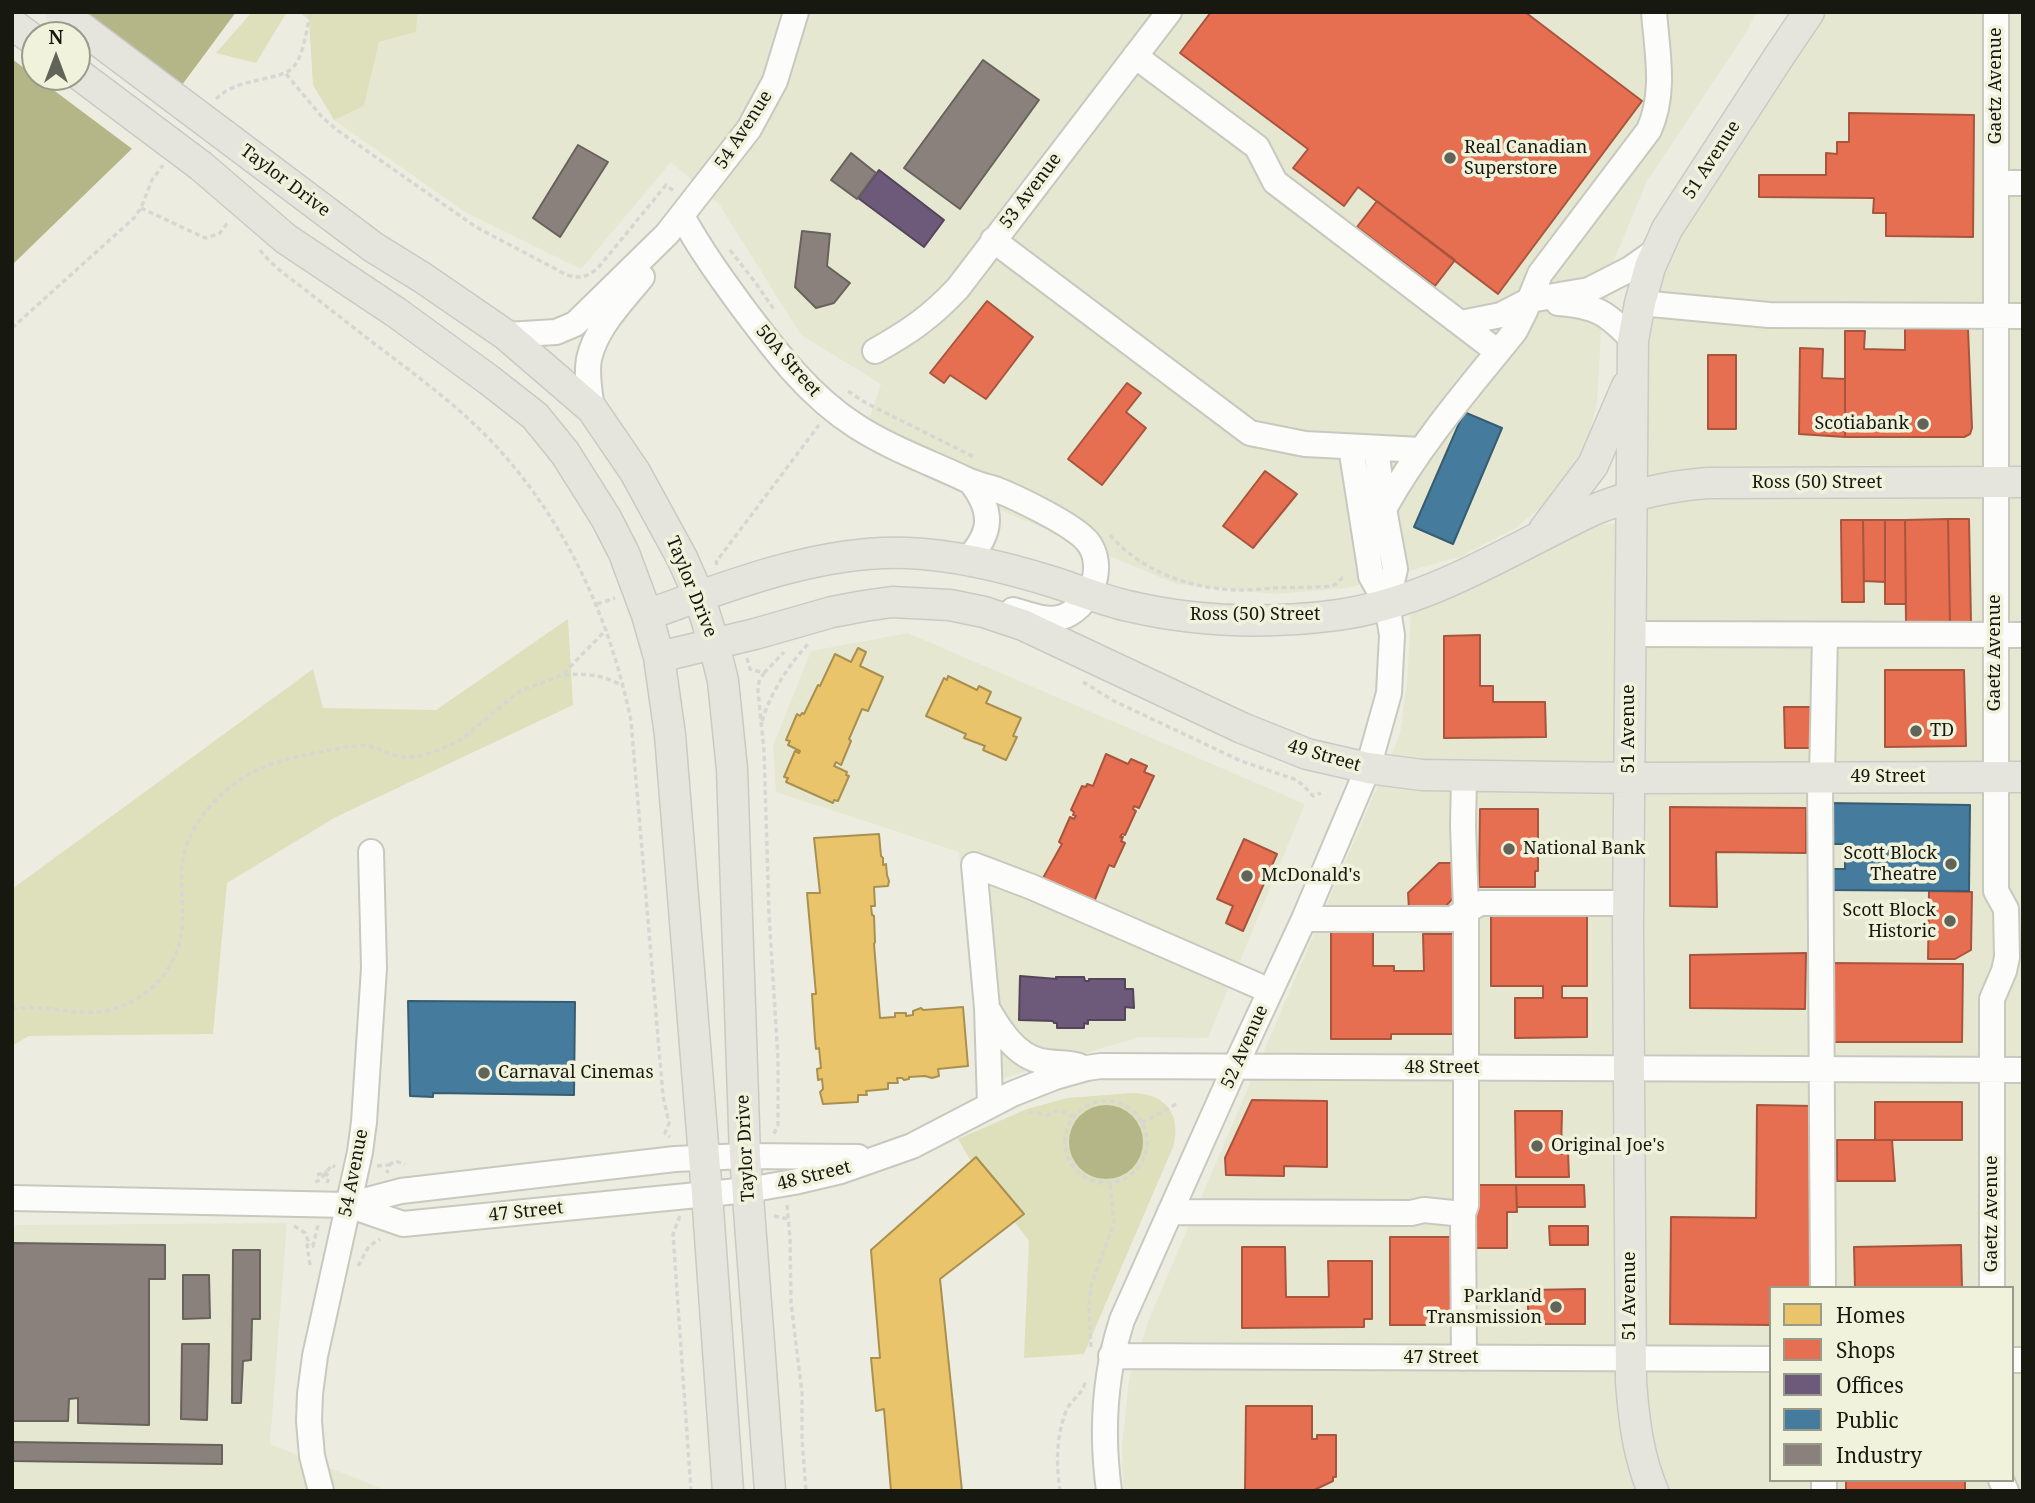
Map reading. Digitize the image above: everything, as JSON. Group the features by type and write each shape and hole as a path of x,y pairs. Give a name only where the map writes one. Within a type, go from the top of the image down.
{"main road":[{"name":"Taylor Drive","path":"60,12 373,247 506,335 592,408 635,472 682,558 713,592 728,640 723,681 732,769 745,1156 770,1491"},
{"path":"1778,58 1791,12"},
{"name":"51 Avenue","path":"1653,1491 1636,1433 1631,1358 1628,903 1633,340 1650,267 1667,229 1810,12"},
{"path":"91,84 201,166 286,239 397,313 535,416 565,453 606,518 624,553 659,657 670,735 728,1491"},
{"path":"1539,536 1592,465 1633,374"},
{"name":"Ross (50) Street","path":"647,615 765,574 869,553 906,553 967,559 1126,606 1165,614 1216,619 1284,619 1339,615 1417,595 1455,580 1591,511 1664,488 1708,483 2009,482"},
{"name":"49 Street","path":"659,657 864,606 892,602 950,605 984,612 1023,625 1242,728 1296,750 1368,768 1422,775 1464,776 2009,777"}],"street":[{"name":"54 Avenue","path":"674,225 733,150 762,105 779,72 796,12"},
{"name":"53 Avenue","path":"875,351 912,330 958,288 1169,12"},
{"path":"1384,509 1421,450 1515,331 1540,274 1652,122 1659,92 1654,12"},
{"name":"Gaetz Avenue","path":"1992,1286 1992,999 2007,957 2006,909 1996,891 2009,777 1995,635 2009,482 1996,316 1996,12"},
{"path":"1135,56 1257,147 1275,182 1498,352"},
{"path":"1996,183 2023,183"},
{"path":"506,335 556,332 575,324 674,225"},
{"path":"592,408 588,380 589,361 596,340 658,256 674,225"},
{"name":"50A Street","path":"674,225 700,250 796,376 831,408 869,434 975,471 997,490 1079,532 1090,545 1096,559 1095,579 1090,595"},
{"path":"993,240 1250,433 1305,444 1421,450"},
{"path":"1461,323 1501,316 1530,300 1588,290 1630,269 1657,250"},
{"path":"1530,300 1592,308 1613,320 1633,340"},
{"path":"1640,303 1769,315 2023,316"},
{"path":"1351,447 1371,576 1387,604"},
{"path":"1376,448 1395,569 1387,604"},
{"path":"967,559 978,548 987,523 975,471"},
{"path":"950,605 991,605 1051,619 1070,614 1090,595"},
{"name":"52 Avenue","path":"1109,1491 1101,1356 1122,1320 1304,919 1368,768 1389,693 1392,635 1387,604"},
{"path":"1630,634 2023,635"},
{"path":"1823,1286 1821,777 1825,635"},
{"path":"1464,776 1464,1358"},
{"name":"54 Avenue","path":"321,1491 309,1421 310,1394 315,1356 363,1136 374,968 371,852"},
{"path":"990,1104 987,1009 974,865 1032,887 1270,991"},
{"path":"1304,919 1452,919 1480,903 1628,903"},
{"path":"987,1009 1006,1038 1034,1059 1043,1062 1067,1062 1087,1068"},
{"name":"48 Street","path":"707,1194 777,1186 841,1171 935,1135 990,1104 1055,1077 1087,1068 1143,1065 2023,1070"},
{"name":"48 Street","path":"704,1157 880,1157"},
{"name":"47 Street","path":"12,1198 348,1205 401,1191 704,1157"},
{"name":"47 Street","path":"348,1205 403,1224 707,1194"},
{"path":"1170,1212 1411,1213 1424,1210 1463,1214"},
{"name":"47 Street","path":"1101,1356 1769,1359"}],"path":[{"path":"214,101 223,92 242,83 286,74 294,68 311,12"},
{"path":"286,74 322,117 337,130 477,228 567,275 578,278 589,276 666,185 674,191"},
{"path":"12,328 126,226 141,208 152,180 167,160"},
{"path":"141,208 205,238 219,234 234,212"},
{"path":"256,244 284,273 440,394 493,443 561,532 597,604 624,686 635,749 663,1096 669,1123 665,1133 669,1137"},
{"path":"726,246 735,254 775,312"},
{"path":"713,592 716,562 845,390 975,471"},
{"path":"1108,533 1136,559 1158,571 1196,585 1260,590 1324,587 1345,579"},
{"path":"562,675 607,629"},
{"path":"762,723 771,697 785,673 816,637 804,641"},
{"path":"728,640 750,669 764,673"},
{"path":"773,1134 779,1125 778,1071 769,914 767,817 758,691 764,673 788,649"},
{"path":"12,1009 37,1008 98,1013 139,999 152,989 173,959 180,943 183,914 181,869 191,834 214,801 241,779 284,760 344,748 370,746 404,757 429,752 459,741 520,691 562,675 598,675 624,686"},
{"path":"1081,680 1114,701 1241,761 1294,779 1313,796 1321,793"},
{"path":"1104,1101 1118,1103 1131,1109 1142,1123 1147,1147 1136,1170 1126,1178 1100,1183 1077,1172 1069,1162 1065,1150 1065,1135 1069,1122 1078,1111 1090,1104 1104,1101"},
{"path":"1142,1123 1178,1103"},
{"path":"398,1168 390,1164 395,1161 405,1164"},
{"path":"319,1177 332,1165 337,1168"},
{"path":"326,1172 329,1177"},
{"path":"1101,1356 1091,1348 1089,1308 1091,1285 1114,1223 1110,1183"},
{"path":"778,1199 788,1205 790,1303 802,1393 806,1491"},
{"path":"767,1214 789,1219"},
{"path":"680,1219 673,1234 691,1491"},
{"path":"358,1266 369,1246 387,1236"},
{"path":"310,1265 307,1245 313,1246"},
{"path":"1060,1491 1060,1432 1070,1403 1083,1391 1087,1371"}],"shaded area":[{"path":"12,12 236,12 142,139 12,265"},
{"path":"252,12 287,12 256,63 216,53"},
{"path":"299,12 418,12 416,32 379,42 364,106 334,120 313,85 309,20"},
{"path":"418,12 1757,12 1744,36 1647,181 1615,258 1601,334 1597,402 1586,447 1564,484 1516,528 1459,557 1347,588 1274,594 1176,584 974,499 861,442 881,384 801,335 719,204 671,162 581,269 465,212 334,120 364,106 379,42 416,32"},
{"path":"1823,12 2023,12 2023,1491 1123,1491 1122,1445 1129,1379 1149,1319 1400,734 1407,682 1411,613 1593,526 1648,520 1645,342 1666,254"},
{"path":"568,619 573,705 336,817 227,883 213,1034 29,1036 12,1046 12,889 313,669 323,708 436,710"},
{"path":"908,633 1305,804 1208,1038 1139,1037 981,1085 959,852 776,792 773,746 811,651"},
{"path":"1132,1093 1154,1097 1169,1108 1175,1125 1173,1147 1084,1354 1024,1358 1029,1241 978,1173 958,1139 1027,1109 1067,1098"},
{"path":"1106,1105 1127,1111 1137,1121 1143,1142 1137,1163 1127,1173 1106,1179 1085,1173 1075,1163 1069,1142 1075,1121 1085,1111"},
{"path":"287,1223 270,1444 388,1491 12,1491 12,1225"}],"pier":[{"path":"12,12 80,12 183,89 135,151 55,91 91,91 91,21 21,21 21,66 12,59"}],"building: Homes":[{"path":"858,648 866,652 860,666 883,677 868,711 862,709 841,765 836,762 834,766 847,772 846,775 849,776 838,801 834,800 833,803 786,782 788,778 784,777 795,751 800,751 788,745 790,741 786,740 797,714 804,714 835,654 851,662"},
{"path":"948,676 977,690 979,686 991,692 986,703 1021,718 1013,736 1017,737 1006,760 983,750 985,746 964,738 966,734 926,716 944,678 947,680"},
{"path":"879,834 881,856 883,865 886,864 889,881 888,886 874,887 875,906 871,906 874,916 880,1018 895,1017 895,1013 913,1015 913,1011 921,1008 963,1007 968,1066 938,1069 939,1076 932,1078 897,1078 898,1083 888,1083 888,1089 866,1091 867,1095 858,1095 858,1102 823,1104 820,1092 823,1089 822,1079 818,1080 817,1069 821,1068 815,1039 812,994 816,994 807,893 820,893 814,838"},
{"path":"976,1157 1024,1214 940,1279 962,1491 891,1491 884,1409 876,1411 871,1358 880,1358 871,1250"}],"building: Shops":[{"name":"Real Canadian Superstore","path":"1211,12 1525,12 1642,101 1498,294 1358,187 1344,206 1293,168 1308,149 1180,53"},
{"path":"1849,113 1974,115 1973,237 1886,236 1886,213 1873,213 1874,198 1759,197 1759,175 1826,175 1826,153 1837,154 1837,142 1849,142"},
{"path":"1377,201 1455,260 1435,286 1357,227"},
{"path":"987,301 1033,337 986,399 950,375 944,383 930,373"},
{"path":"1905,329 1968,329 1972,428 1970,434 1964,437 1845,437 1845,331 1865,331 1864,349 1905,350"},
{"path":"1800,348 1823,349 1822,378 1845,379 1845,437 1799,434"},
{"path":"1708,355 1736,355 1736,429 1708,429"},
{"path":"1127,383 1141,393 1126,412 1146,428 1102,485 1068,459"},
{"path":"1265,471 1297,494 1253,548 1223,526"},
{"path":"1948,519 1950,624 1906,625 1905,520"},
{"path":"1948,519 1969,519 1971,624 1950,624"},
{"path":"1841,520 1863,520 1864,602 1842,602"},
{"path":"1863,520 1885,520 1885,582 1864,581"},
{"path":"1885,520 1905,520 1906,604 1885,604"},
{"path":"1480,635 1480,686 1493,686 1493,702 1545,702 1546,737 1444,738 1444,636"},
{"path":"1885,670 1964,670 1966,746 1885,747"},
{"path":"1784,707 1815,707 1815,748 1785,748"},
{"path":"1106,754 1128,764 1131,759 1147,766 1144,772 1154,776 1139,808 1134,806 1136,811 1125,835 1120,837 1123,837 1121,841 1125,843 1114,867 1109,865 1094,902 1043,878 1062,844 1059,842 1070,817 1074,819 1076,816 1071,810 1082,786 1093,786"},
{"path":"1670,807 1806,808 1806,853 1716,852 1717,907 1670,906"},
{"path":"1480,809 1538,809 1538,871 1535,871 1535,887 1479,887"},
{"name":"McDonald's","path":"1244,839 1277,854 1243,931 1226,923 1233,906 1217,899"},
{"path":"1439,863 1455,863 1455,896 1444,908 1409,909 1408,893"},
{"name":"Scott Block Historic","path":"1929,891 1972,892 1971,950 1955,959 1928,959"},
{"path":"1491,910 1587,910 1587,986 1562,986 1562,998 1587,998 1587,1037 1515,1038 1515,998 1543,998 1543,986 1491,986"},
{"path":"1331,930 1373,930 1373,966 1394,966 1394,971 1424,971 1423,934 1461,934 1461,1034 1391,1034 1391,1039 1331,1039"},
{"path":"1806,953 1805,1009 1690,1008 1690,955"},
{"path":"1831,963 1963,964 1962,1042 1830,1042"},
{"path":"1252,1100 1327,1101 1327,1167 1284,1166 1284,1176 1226,1175 1225,1158"},
{"path":"1875,1102 1962,1102 1962,1140 1875,1140"},
{"path":"1757,1105 1813,1106 1812,1286 1769,1286 1769,1325 1670,1324 1671,1217 1756,1218"},
{"path":"1515,1111 1562,1111 1561,1154 1568,1152 1569,1177 1516,1177"},
{"path":"1837,1140 1892,1140 1895,1181 1837,1181"},
{"path":"1474,1185 1516,1185 1517,1212 1507,1212 1507,1248 1475,1248"},
{"path":"1516,1185 1584,1185 1585,1207 1517,1207"},
{"path":"1549,1226 1588,1226 1588,1245 1550,1245"},
{"path":"1390,1237 1453,1237 1453,1325 1390,1325"},
{"path":"1961,1245 1962,1286 1855,1286 1854,1247"},
{"path":"1242,1247 1285,1247 1286,1297 1329,1297 1328,1261 1372,1261 1372,1319 1364,1319 1364,1327 1242,1328"},
{"name":"Parkland Transmission","path":"1585,1289 1585,1324 1528,1324 1528,1290"},
{"path":"1246,1406 1312,1406 1312,1439 1317,1439 1317,1435 1336,1435 1336,1477 1333,1477 1333,1481 1312,1491 1245,1491"},
{"path":"1846,1482 1965,1482 1965,1491 1846,1491"}],"building: Offices":[{"path":"879,170 944,220 924,247 858,198"},
{"path":"1020,976 1057,979 1056,977 1084,977 1085,981 1125,979 1125,989 1133,989 1134,1008 1125,1007 1125,1020 1088,1020 1088,1024 1084,1023 1084,1028 1057,1028 1057,1023 1053,1021 1019,1020"}],"building: Public":[{"path":"1464,412 1502,428 1453,544 1414,527"},
{"path":"1828,803 1970,805 1969,891 1827,890 1827,869 1845,869 1845,844 1827,844"},
{"path":"408,1001 575,1002 574,1095 433,1093 433,1097 410,1096"}],"building: Industry":[{"path":"983,60 1039,100 960,209 904,168"},
{"path":"578,145 608,162 560,237 533,218"},
{"path":"851,153 876,173 857,199 831,180"},
{"path":"802,231 830,234 827,266 850,283 834,303 816,308 795,287"},
{"path":"12,1243 165,1245 165,1279 149,1279 149,1425 78,1423 78,1398 69,1399 68,1421 12,1421"},
{"path":"233,1250 260,1250 260,1319 252,1319 251,1360 243,1361 241,1403 232,1403"},
{"path":"183,1275 209,1275 210,1318 183,1319"},
{"path":"182,1344 209,1344 207,1420 181,1419"},
{"path":"12,1442 222,1445 222,1464 12,1461"}],"place":[{"name":"Real Canadian Superstore","path":"1450,158"},
{"name":"Scotiabank","path":"1923,424"},
{"name":"TD","path":"1916,731"},
{"name":"National Bank","path":"1509,849"},
{"name":"Scott Block Theatre","path":"1951,864"},
{"name":"McDonald's","path":"1247,876"},
{"name":"Scott Block Historic","path":"1950,921"},
{"name":"Carnaval Cinemas","path":"484,1073"},
{"name":"Original Joe's","path":"1537,1146"},
{"name":"Parkland Transmission","path":"1556,1307"}]}
